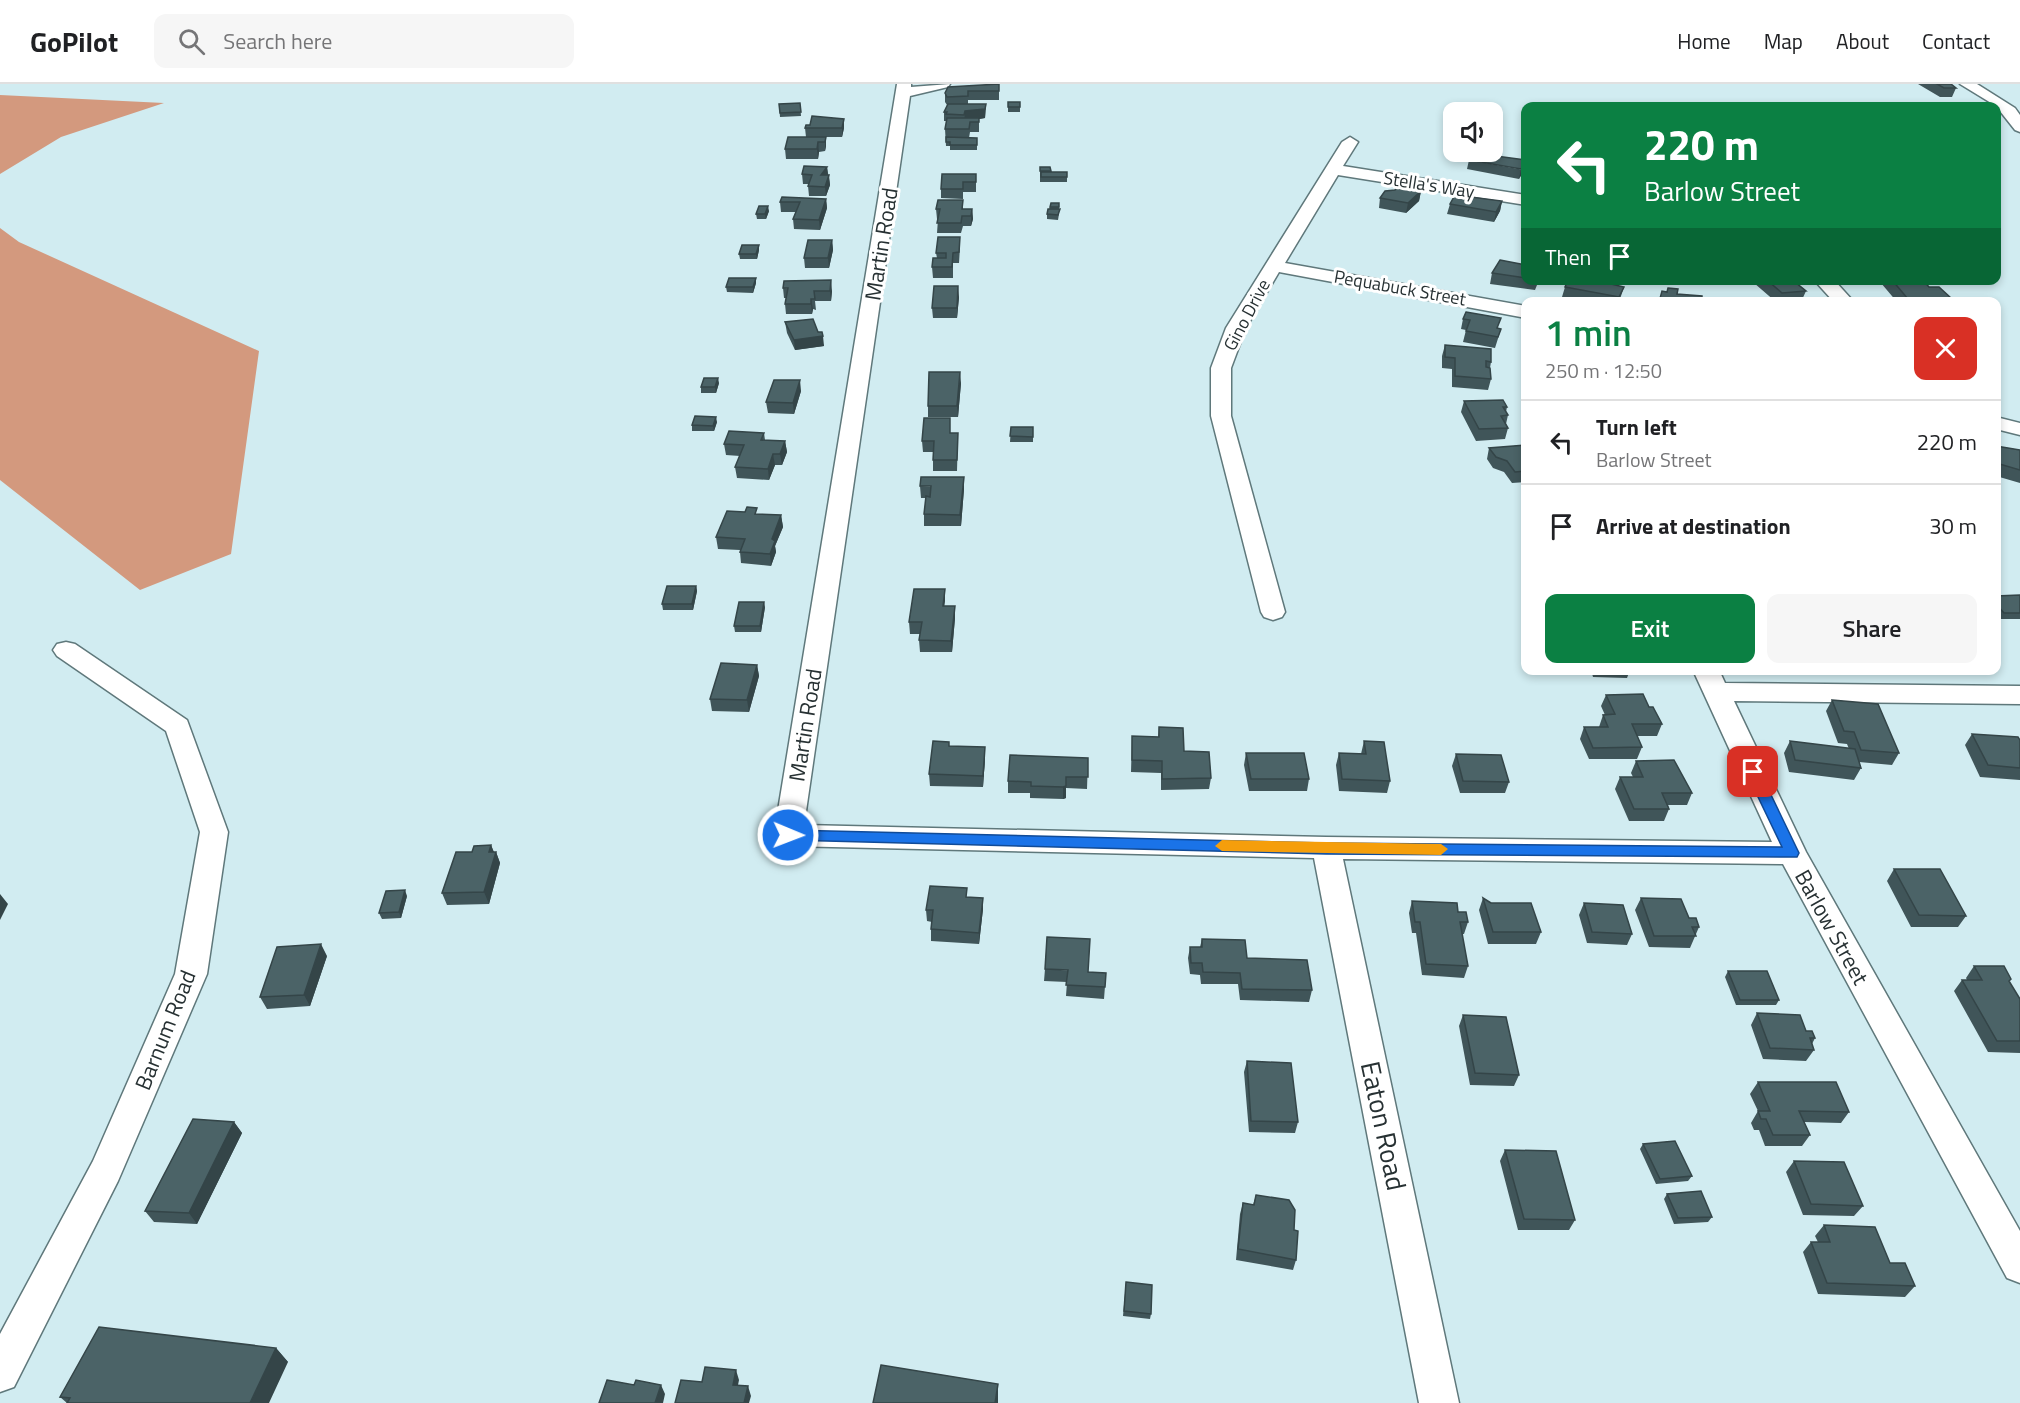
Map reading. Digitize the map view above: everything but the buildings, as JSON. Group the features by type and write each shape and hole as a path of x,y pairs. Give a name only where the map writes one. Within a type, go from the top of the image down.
{"street":[{"path":"903,89 943,84"},
{"path":"1967,84 1996,102"},
{"name":"Martin Road","path":"903,89 788,835 1326,848 1792,853"},
{"path":"2001,105 2010,111 2020,128"},
{"name":"Gino Drive","path":"1273,612 1221,416 1221,368 1236,328 1350,142"},
{"name":"Stella's Way","path":"1333,169 1521,200"},
{"name":"Pequabuck Street","path":"1274,266 1521,311"},
{"path":"1828,285 1840,297"},
{"path":"2001,424 2020,429"},
{"name":"Barnum Road","path":"0,1373 106,1170 191,974 214,832 178,726 66,650"},
{"name":"Barlow Street","path":"2020,695 1710,681 1792,853 2020,1266"},
{"name":"Eaton Road","path":"1326,848 1439,1403"}],"shaded area":[{"path":"0,95 164,103 61,137 0,174"},
{"path":"0,228 19,242 259,351 231,554 140,590 0,480"}],"slow traffic":[{"path":"1222,846 1441,849"}],"route":[{"path":"788,835 1326,848 1792,853 1753,772"}]}
